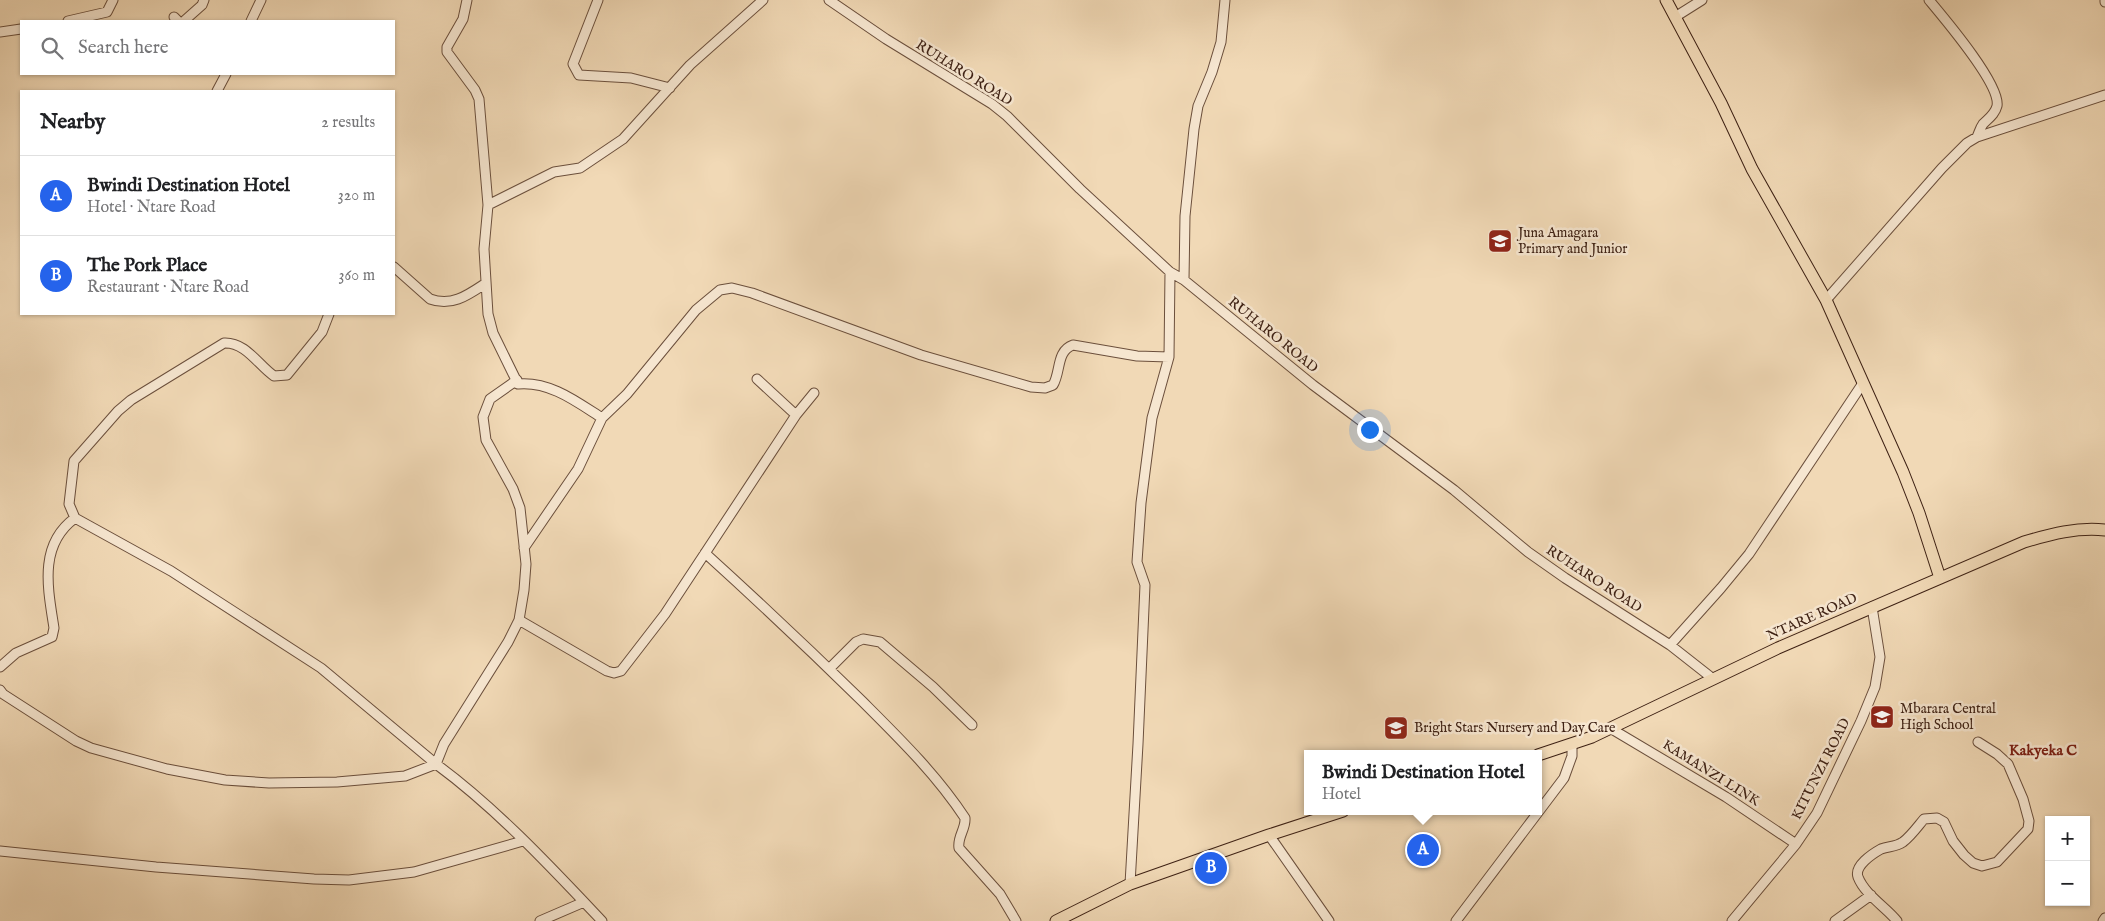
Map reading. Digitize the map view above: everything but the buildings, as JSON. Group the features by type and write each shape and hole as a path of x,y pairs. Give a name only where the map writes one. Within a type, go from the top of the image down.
{"main road":[{"path":"1666,0 1721,103 1752,169 1826,300 1920,513 1940,578"},
{"name":"NTARE ROAD","path":"1542,754 1572,745 1712,678 2024,542 2055,532 2087,528 2105,530"},
{"path":"1056,921 1130,884 1331,815"}],"street":[{"path":"72,20 107,12 113,0"},
{"path":"185,20 202,5 204,0"},
{"path":"251,20 261,0"},
{"path":"467,0 463,19 447,46 447,52 475,90 479,100 488,205 484,249 490,325 518,384 528,383 562,393 602,418"},
{"path":"598,0 573,64 580,75 631,78 670,88"},
{"path":"488,205 554,172 580,168 623,139 690,65 763,0"},
{"name":"RUHARO ROAD","path":"828,0 886,40 992,104 1007,116 1080,189 1170,272 1184,280 1313,385 1454,490 1528,552 1670,645 1712,678"},
{"path":"1184,280 1185,216 1194,129 1198,106 1212,72 1221,42 1225,0"},
{"path":"1675,17 1702,0"},
{"path":"1930,0 1976,58 1996,96 1998,103 1996,110 1982,126 1976,138"},
{"path":"0,32 20,29"},
{"path":"218,90 226,75"},
{"path":"1826,300 1942,168 1967,143 1976,138 2105,95"},
{"path":"395,268 430,299 437,302 448,303 459,299 486,283"},
{"path":"1130,884 1145,585 1137,562 1141,503 1152,418 1169,357 1170,272"},
{"path":"524,548 578,469 602,418 627,394 696,310 720,290 732,288 752,293 921,355 1031,387 1045,388 1053,386 1064,351 1073,345 1137,356 1169,357"},
{"path":"330,315 322,332 287,375 274,376 238,345 224,343 124,405 74,461 69,504 75,518 86,526 164,566 320,668 470,791 524,841 602,921"},
{"path":"757,379 796,415"},
{"path":"0,690 3,694 76,741 91,748 167,769 225,780 247,782 337,782 405,776 436,764 444,744 508,642 519,620 526,564 520,508 513,489 486,440 483,417 490,399 517,380"},
{"path":"1670,645 1749,554 1863,383"},
{"path":"519,620 608,672 621,672 665,614 796,415 814,393"},
{"path":"0,667 16,653 52,637 54,628 48,573 49,557 58,534 75,518"},
{"path":"704,554 786,626 924,765 965,818 965,824 958,842 959,848 1000,894 1016,921"},
{"name":"KITUNZI ROAD","path":"1732,921 1796,844 1817,812 1832,784 1875,688 1880,656 1872,607"},
{"path":"829,668 856,642 863,639 880,642 934,688 972,725"},
{"name":"KAMANZI LINK","path":"1610,728 1726,797 1796,844"},
{"path":"1897,921 1870,895 1858,878 1857,872 1861,864 1883,848 1895,847 1904,841 1924,819 1937,818 1944,822 1953,841 1964,855 1973,863 1982,866 1997,862 2028,829 2029,820 2023,799 2008,764 1997,754 1978,742"},
{"path":"1542,807 1564,778 1572,756 1572,745"},
{"path":"1456,921 1536,815"},
{"path":"1269,835 1329,921"},
{"path":"0,851 147,866 341,880 367,879 414,872 524,841"},
{"path":"1835,921 1870,895"},
{"path":"540,921 584,902"}],"place":[{"name":"Juna Amagara Primary and Junior","path":"1500,241"},
{"name":"Mbarara Central High School","path":"1882,717"},
{"name":"Bright Stars Nursery and Day Care","path":"1396,728"},
{"name":"Bwindi Destination Hotel","path":"1423,850"},
{"name":"The Pork Place","path":"1211,868"}],"district":[{"name":"Kakyeka C","path":"2043,750"}]}
